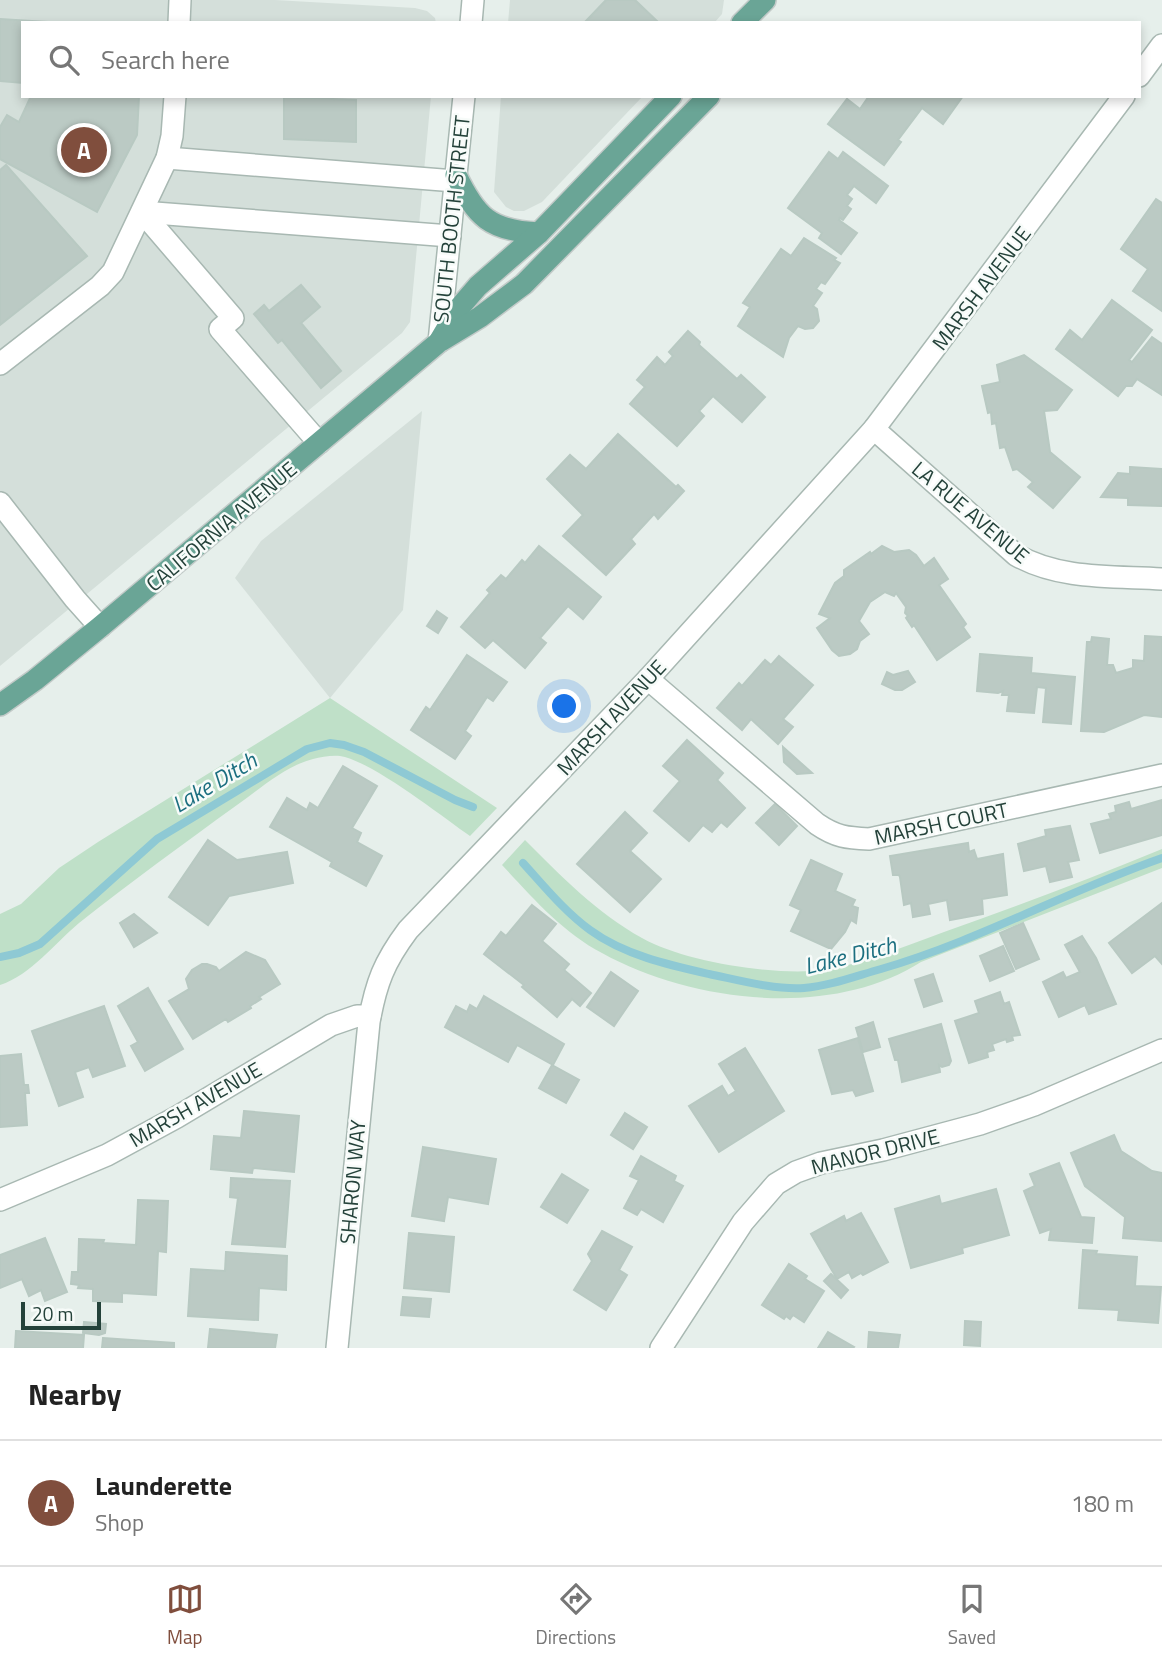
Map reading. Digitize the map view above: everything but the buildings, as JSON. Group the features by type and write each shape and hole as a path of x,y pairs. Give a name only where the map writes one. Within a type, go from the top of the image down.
{"main road":[{"path":"744,21 765,4"},
{"name":"CALIFORNIA AVENUE","path":"439,342 466,300 538,233 668,98"},
{"name":"CALIFORNIA AVENUE","path":"0,705 35,680 439,342 480,317 524,284 707,98"},
{"path":"455,178 469,202 481,215 498,226 516,232 538,233"}],"street":[{"path":"179,21 180,0"},
{"path":"471,21 473,0"},
{"path":"1141,73 1162,45"},
{"path":"0,364 100,286 113,272 167,158 172,136 175,98"},
{"name":"SOUTH BOOTH STREET","path":"439,342 464,98"},
{"name":"MARSH AVENUE","path":"0,1200 107,1155 331,1024 357,1016 370,1016 375,988 390,954 408,930 648,679 874,429 1122,98"},
{"path":"167,158 455,178"},
{"path":"142,212 450,236"},
{"path":"142,212 233,318 220,329 319,443"},
{"name":"LA RUE AVENUE","path":"874,429 1016,555 1028,562 1066,573 1162,579"},
{"path":"0,503 75,599 100,626"},
{"name":"MARSH COURT","path":"648,679 833,835 869,839 1162,775"},
{"name":"SHARON WAY","path":"337,1348 370,1016"},
{"name":"MANOR DRIVE","path":"661,1348 743,1222 776,1184 796,1172 821,1163 883,1150 980,1124 1046,1100 1162,1050"}],"shaded area":[{"path":"0,0 275,0 415,8 427,11 436,21 21,21 21,98 431,98 410,322 402,333 0,666"},
{"path":"510,0 724,0 722,14 716,21 508,21"},
{"path":"501,98 641,98 542,202 524,211 514,211 506,207 494,192"},
{"path":"422,411 403,610 330,698 235,578 261,541"}],"green space":[{"path":"330,698 497,808 470,836 388,778 354,760 334,756 303,762 273,779 177,849 79,923 22,974 0,985 0,914 21,904 59,868 98,842"},
{"path":"525,840 595,905 642,938 660,947 705,960 780,971 823,970 869,959 1162,849 1162,868 921,962 885,980 846,992 762,998 677,984 638,970 587,945 548,913 502,865"}],"waterway":[{"name":"Lake Ditch","path":"0,957 40,944 157,839 307,749 330,743 344,745 364,752 473,807"},
{"name":"Lake Ditch","path":"523,863 572,915 603,939 617,946 678,967 756,984 792,988 833,983 917,958 1162,858"}],"place":[{"name":"Launderette","path":"84,150"}]}
